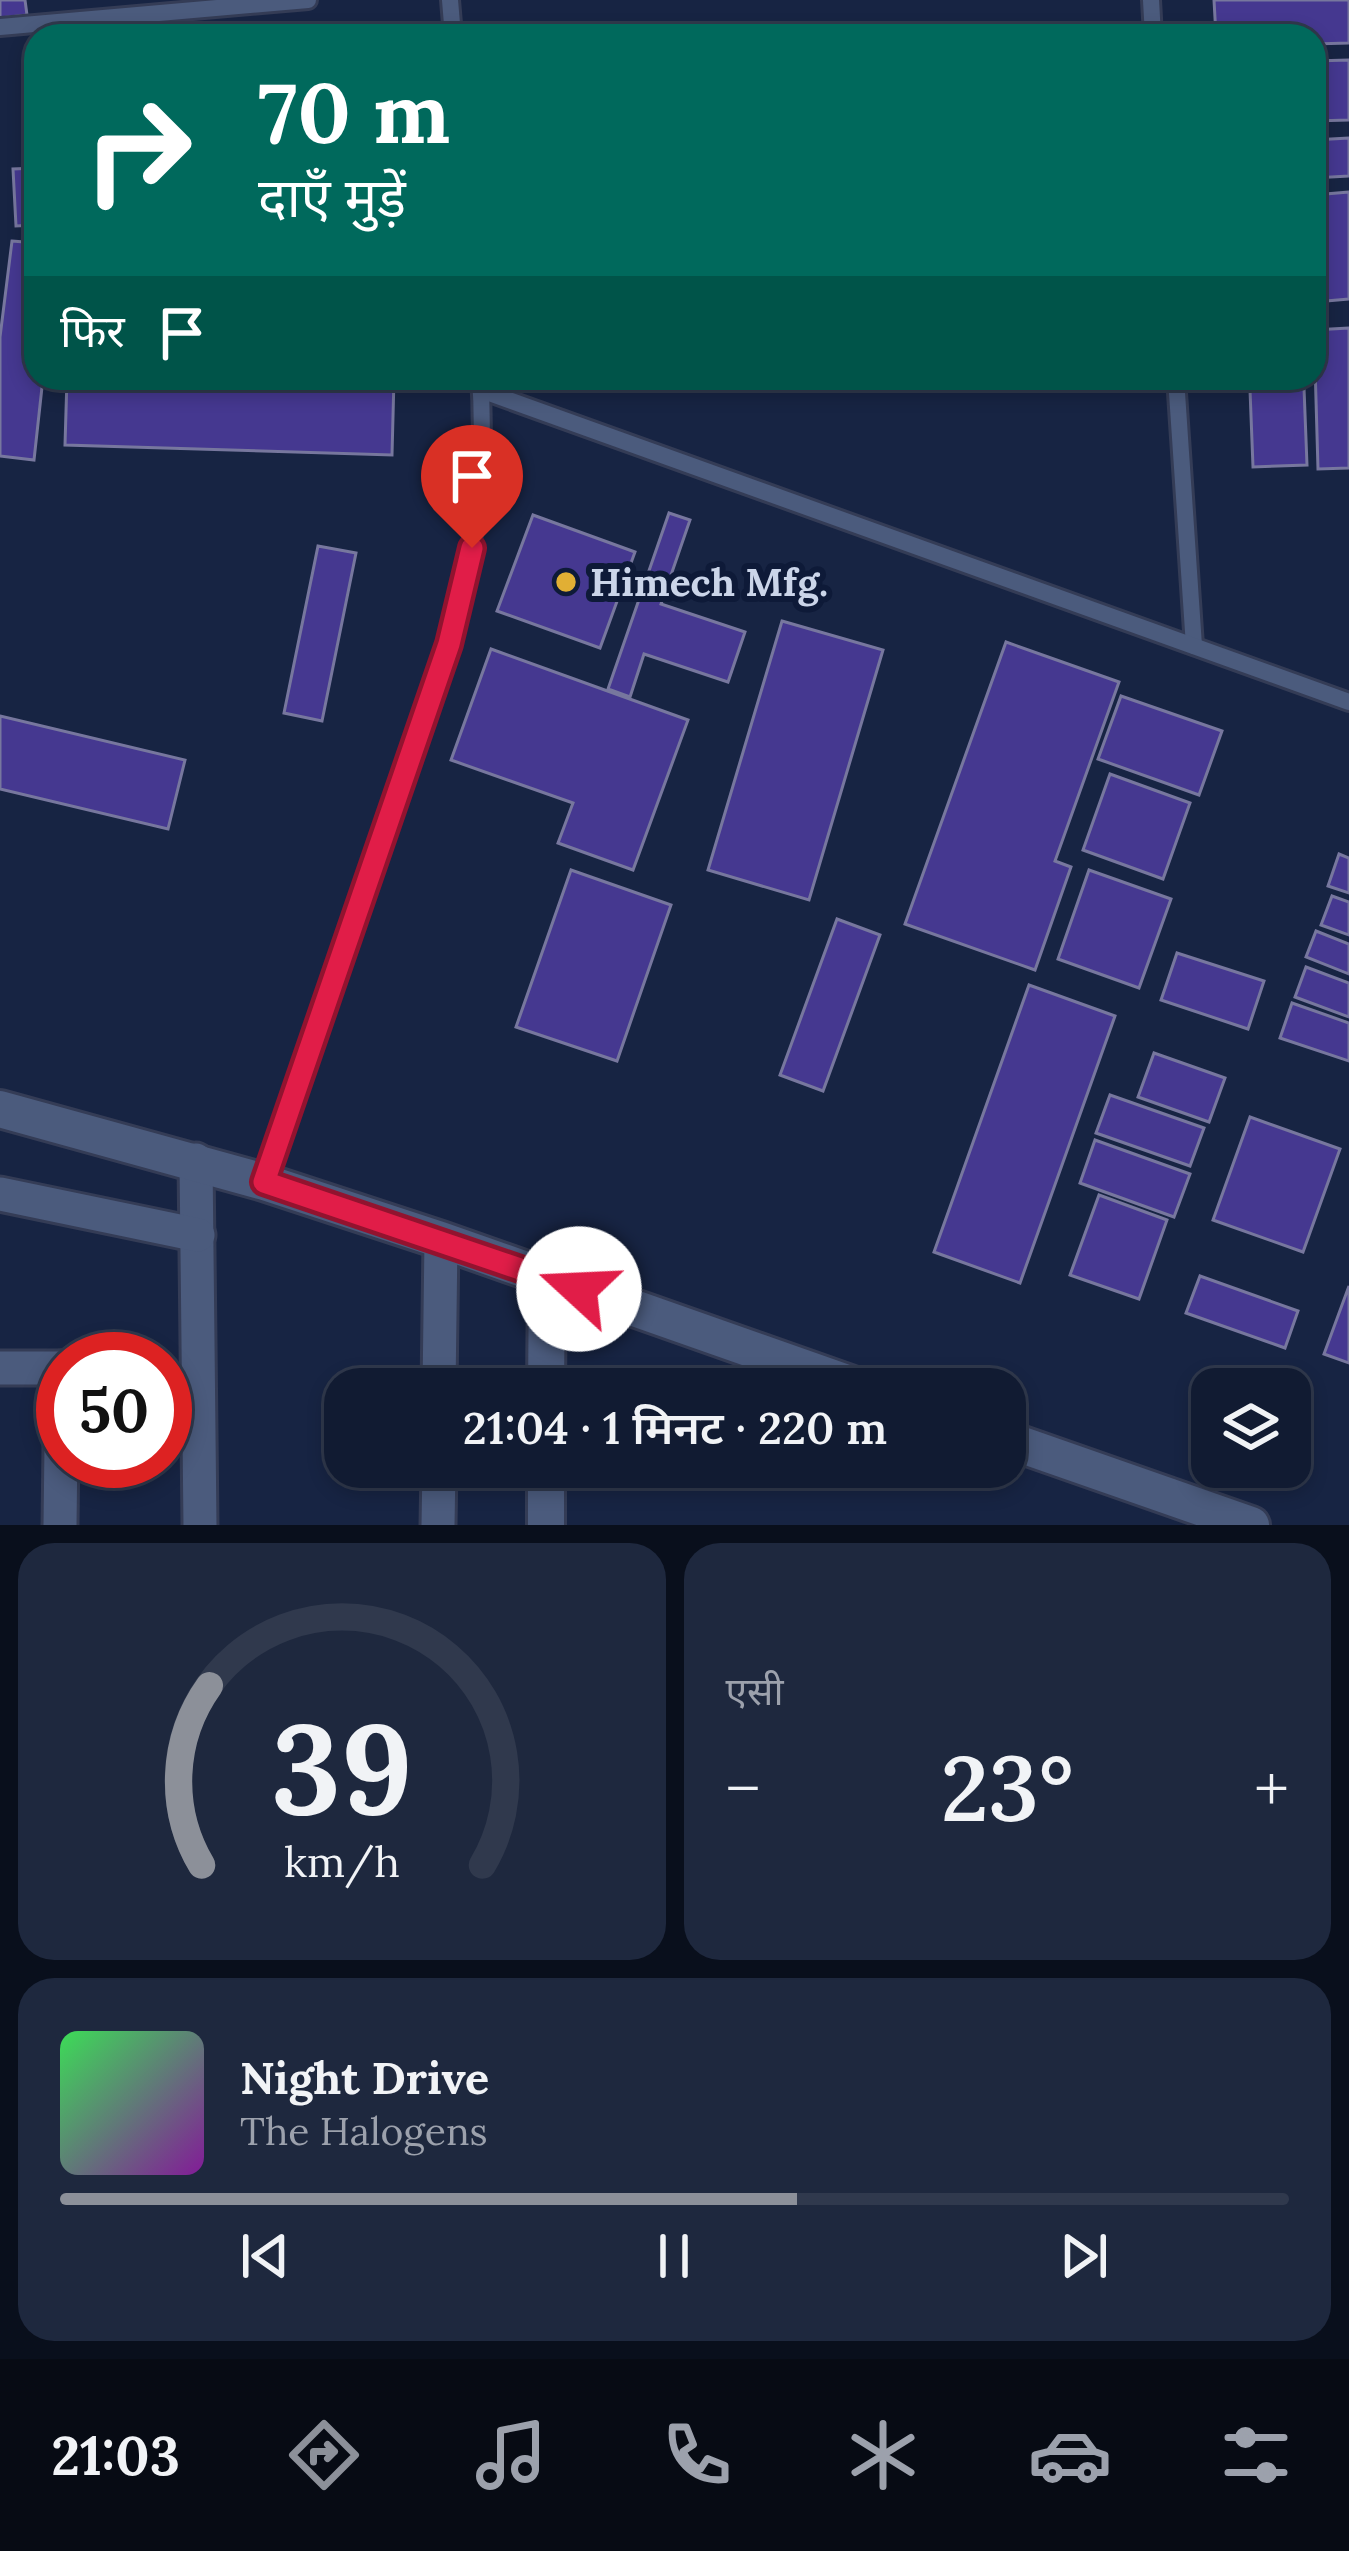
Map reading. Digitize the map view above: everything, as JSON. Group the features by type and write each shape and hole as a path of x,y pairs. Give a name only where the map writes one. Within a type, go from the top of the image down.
{"main road":[{"path":"0,1109 196,1160 805,1368"},
{"path":"546,1368 547,1277"},
{"path":"1026,1445 1251,1525"},
{"path":"546,1488 546,1525"}],"street":[{"path":"196,1160 200,1525"},
{"path":"0,1194 198,1235"},
{"path":"439,1368 440,1240"},
{"path":"192,1366 200,1366"},
{"path":"0,1368 36,1368"},
{"path":"60,1525 61,1488"},
{"path":"438,1525 439,1488"}],"lane":[{"path":"34,24 308,0"},
{"path":"264,1182 468,578 477,518 480,390"},
{"path":"496,390 1349,702"},
{"path":"1177,390 1194,646"}],"building":[{"path":"0,0 25,0 27,15 0,18"},
{"path":"1214,0 1349,0 1349,43 1326,44 1326,24 1215,24"},
{"path":"1349,60 1349,120 1326,121 1326,61"},
{"path":"1349,138 1349,176 1326,177 1326,139"},
{"path":"13,169 24,169 24,226 16,226"},
{"path":"1349,192 1349,299 1326,301 1326,194"},
{"path":"12,241 24,242 24,390 42,390 34,460 0,456 0,337"},
{"path":"1349,328 1349,468 1318,469 1316,390 1326,390 1326,329"},
{"path":"67,390 394,390 392,455 65,445"},
{"path":"1250,390 1304,390 1307,465 1253,467"},
{"path":"669,513 690,520 661,604 745,632 728,682 644,654 630,697 608,689"},
{"name":"Himech Mfg.","path":"533,515 635,552 600,648 497,611"},
{"path":"318,546 356,553 322,721 284,713"},
{"path":"782,621 883,650 809,900 708,870"},
{"path":"1006,642 1119,682 1055,861 1071,867 1035,970 905,924"},
{"path":"491,649 688,720 633,870 558,843 573,803 451,760"},
{"path":"1121,696 1222,731 1199,795 1098,759"},
{"path":"0,716 185,760 168,829 0,789"},
{"path":"1110,774 1190,803 1163,879 1083,850"},
{"path":"1339,854 1349,858 1349,893 1328,886"},
{"path":"571,870 671,905 617,1061 516,1027"},
{"path":"1089,870 1171,899 1139,988 1058,959"},
{"path":"1332,896 1349,902 1349,935 1321,925"},
{"path":"837,919 880,935 823,1091 780,1075"},
{"path":"1316,931 1349,944 1349,974 1306,957"},
{"path":"1177,953 1264,981 1248,1029 1161,1000"},
{"path":"1306,967 1349,983 1349,1017 1295,997"},
{"path":"1029,985 1115,1016 1020,1283 934,1252"},
{"path":"1292,1003 1349,1023 1349,1061 1280,1038"},
{"path":"1154,1053 1225,1078 1209,1122 1138,1097"},
{"path":"1110,1095 1204,1128 1190,1166 1096,1133"},
{"path":"1250,1117 1340,1149 1303,1252 1213,1220"},
{"path":"1095,1140 1190,1174 1174,1217 1080,1183"},
{"path":"1099,1195 1167,1220 1139,1299 1070,1275"},
{"path":"1200,1276 1298,1311 1285,1348 1186,1313"},
{"path":"1349,1286 1349,1363 1324,1354"}],"place":[{"name":"Himech Mfg.","path":"566,582"}],"route":[{"path":"472,548 449,644 264,1182 579,1289"}]}
